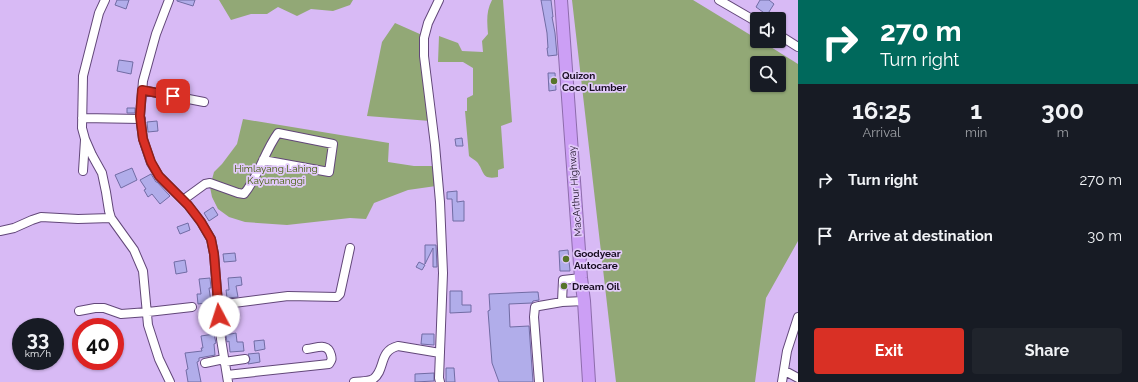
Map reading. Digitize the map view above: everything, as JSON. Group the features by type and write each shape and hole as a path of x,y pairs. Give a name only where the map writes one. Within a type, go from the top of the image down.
{"highway":[{"name":"MacArthur Highway","path":"561,0 589,382"}],"street":[{"path":"105,0 99,13 83,76 82,128 85,139 102,173 111,218 134,250 143,270 148,325 159,359 170,382"},
{"path":"169,0 156,34 143,81 140,119 143,139 151,162 159,176 183,200 201,222 211,239 214,254 221,340 228,378 329,364 332,361 328,347 325,346 307,349"},
{"path":"439,0 428,23 424,38 424,56 435,145 440,202 443,273 440,382"},
{"path":"719,0 729,2 750,17"},
{"path":"786,39 798,47"},
{"path":"142,90 204,102"},
{"path":"82,118 140,119"},
{"path":"183,200 205,184 210,183 244,194 250,187 272,141 278,133 333,144 329,172 263,160"},
{"path":"83,171 85,139"},
{"path":"0,231 14,228 32,220 41,218 111,218"},
{"path":"218,305 288,296 337,297 340,294 350,248"},
{"path":"562,302 563,280 581,278"},
{"path":"539,382 534,317 535,307 562,302 584,301"},
{"path":"79,311 104,308 122,314 192,307"},
{"path":"782,382 785,371 787,351 794,342 798,317"},
{"path":"354,382 370,380 375,377 387,352 393,347 398,346 440,353"},
{"path":"205,364 245,359"},
{"path":"785,371 798,378"}],"green space":[{"path":"219,0 353,0 350,5 333,11 311,9 297,16 278,7 267,14 251,14 231,20"},
{"path":"492,0 503,0 512,122 501,126 504,168 498,170 498,177 493,178 486,176 477,162 469,156 465,111 467,111 467,98 473,95 473,68 463,62 438,62 439,36 458,43 462,51 483,52 482,41 488,34 488,12"},
{"path":"572,0 693,0 750,35 750,48 772,48 785,56 750,56 750,92 786,92 786,57 798,64 798,241 766,298 755,382 616,382"},
{"path":"395,23 422,35 430,121 367,116 382,42"},
{"name":"Himlayang Lahing Kayumanggi","path":"243,119 389,143 388,162 414,166 435,166 436,186 408,190 374,203 366,219 350,218 287,225 245,222 229,217 218,209 212,197 210,187 214,172 237,144"}],"building":[{"path":"117,0 129,0 126,9 115,5"},
{"path":"177,0 195,0 193,6"},
{"path":"541,0 551,0 557,55 548,56 547,33"},
{"path":"760,0 769,0 774,4 769,12 763,12 756,7"},
{"path":"119,60 133,62 131,74 117,71"},
{"path":"548,73 555,73 556,90 549,91"},
{"path":"127,108 135,108 135,113 127,113"},
{"path":"157,121 158,131 148,132 147,122"},
{"path":"462,138 463,146 456,146 455,139"},
{"path":"132,168 137,180 121,188 115,175"},
{"path":"151,174 156,182 170,196 160,204 152,194 148,197 144,190 146,189 140,180"},
{"path":"457,191 457,202 464,201 464,221 453,221 452,199 447,199 447,192"},
{"path":"213,207 218,215 209,221 204,213"},
{"path":"188,223 190,230 180,234 177,227"},
{"path":"425,245 436,245 437,267 433,267 433,248 425,264"},
{"path":"568,250 570,271 560,271 559,251"},
{"path":"235,253 236,261 224,262 223,254"},
{"path":"185,260 187,272 176,274 174,262"},
{"path":"419,262 425,265 422,270 416,267"},
{"path":"241,277 242,285 236,286 238,297 227,298 226,290 229,290 228,278"},
{"path":"210,278 211,288 209,288 211,302 198,304 197,294 201,294 199,279"},
{"path":"450,291 462,291 462,305 471,305 471,312 450,313"},
{"path":"538,292 539,300 533,301 532,303 509,304 510,327 529,326 533,382 499,382 492,363 488,311 490,310 489,294"},
{"path":"236,333 237,342 243,342 244,351 230,352 229,341 227,342 226,335"},
{"path":"214,334 216,343 214,344 215,355 199,358 199,361 197,362 201,382 188,382 186,370 188,369 185,353 202,351 201,336"},
{"path":"422,334 434,334 434,345 421,344"},
{"path":"264,340 265,349 255,351 254,341"},
{"path":"259,353 260,362 248,364 250,359 248,354"},
{"path":"446,368 454,368 455,382 446,382"},
{"path":"434,373 434,381 415,382 415,374"}],"place":[{"name":"Quizon Coco Lumber","path":"554,81"},
{"name":"Goodyear Autocare","path":"566,259"},
{"name":"Dream Oil","path":"564,286"}],"route":[{"path":"173,96 142,90 140,116 143,139 151,162 159,176 188,205 201,222 211,239 214,254 219,316"}]}
